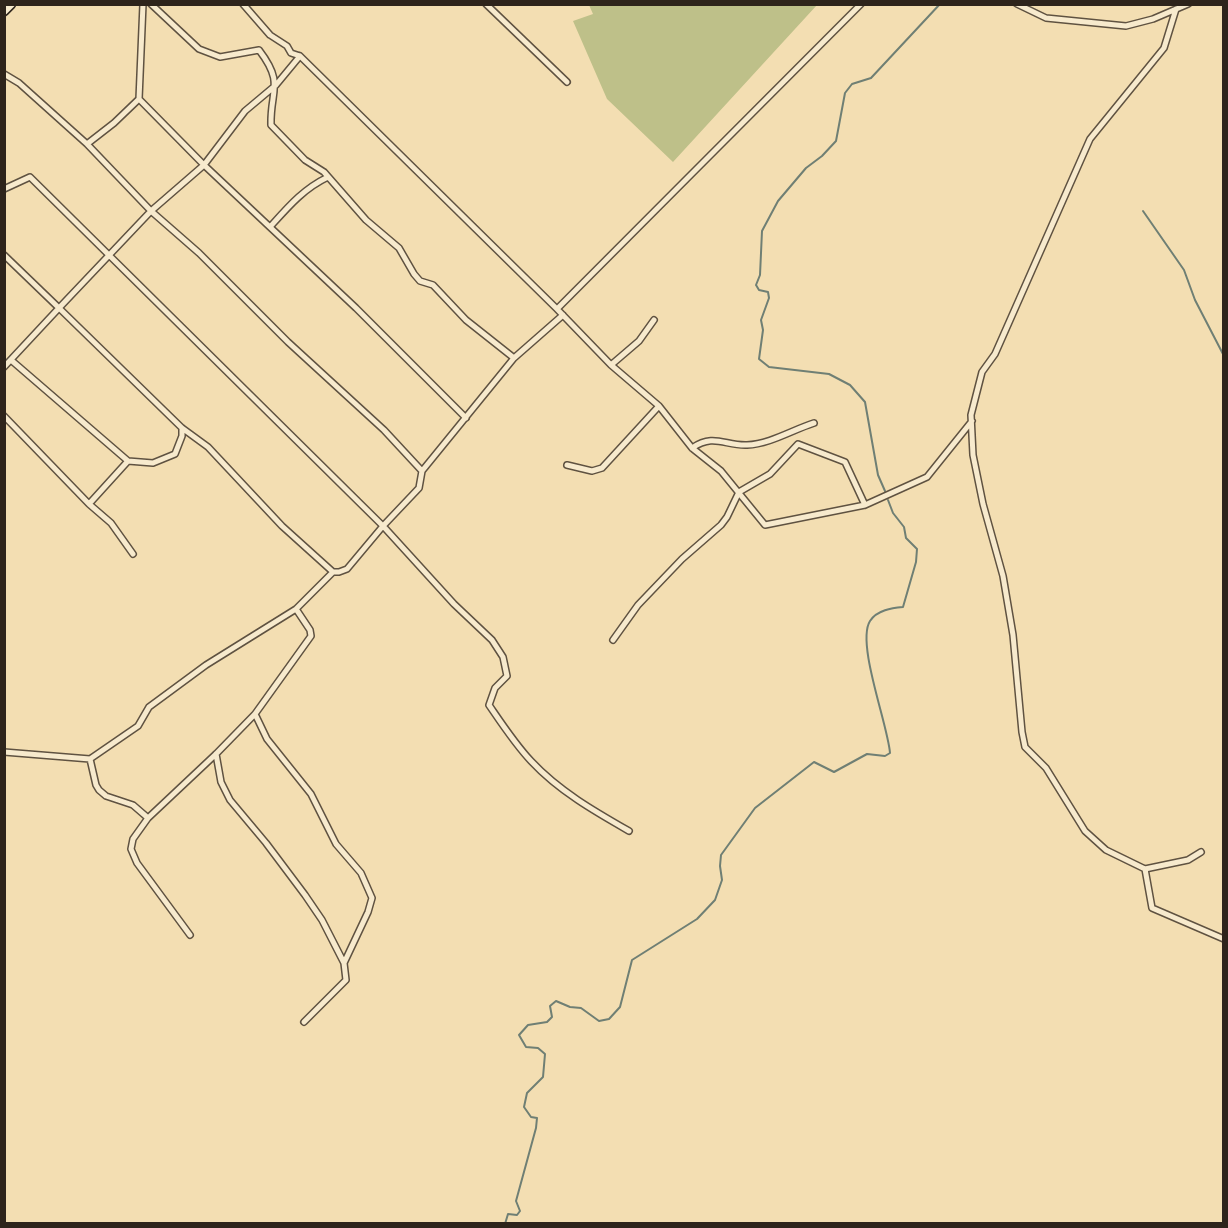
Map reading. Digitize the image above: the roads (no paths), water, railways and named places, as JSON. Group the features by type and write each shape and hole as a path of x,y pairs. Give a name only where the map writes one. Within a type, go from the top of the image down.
{"main road":[{"path":"4,11 11,4"}],"street":[{"path":"87,144 136,104 139,99 143,4"},
{"path":"151,4 199,49 220,57 259,50 268,62 276,85 271,125 305,160 328,177 366,220 399,248 420,281 433,285 466,320 514,358"},
{"path":"243,4 270,35 287,46 291,53 300,56 611,365 659,406 692,448 722,471 765,525 865,505 927,477 972,421"},
{"path":"486,4 567,82"},
{"path":"557,309 861,4"},
{"path":"1017,4 1046,18 1126,26 1153,19 1188,4"},
{"path":"1176,9 1164,48 1090,139 995,354 982,372 971,415 973,455 983,504 1003,576 1013,636 1025,747 1046,768 1085,831 1106,850 1145,869 1188,860 1201,852"},
{"path":"4,367 151,211 204,165 245,111 276,85 300,56"},
{"path":"4,74 19,83 87,144 151,211 199,253 288,342 384,430 422,471"},
{"path":"139,99 204,165 356,308 466,418"},
{"path":"4,189 30,177 383,526 454,604 492,640 503,657 507,676 495,688 489,705 531,760 572,797 629,831"},
{"path":"270,227 296,197 328,177"},
{"path":"4,255 182,428 205,444 282,526 333,572 347,569 419,488 422,471 514,358 563,315"},
{"path":"611,365 639,341 654,320"},
{"path":"11,360 128,461 153,463 175,454 182,436 182,428"},
{"path":"567,465 592,471 602,468 659,406"},
{"path":"4,416 89,504 111,523 133,554"},
{"path":"692,448 711,439 746,445 769,441 814,423"},
{"path":"612,640 645,597 728,517 739,492 770,474 798,444 845,462 865,505"},
{"path":"89,504 128,461"},
{"path":"4,752 90,759 138,726 149,707 177,686 206,665 296,609 333,572"},
{"path":"190,935 137,863 131,849 133,839 148,818 255,714 311,636 310,630 296,609"},
{"path":"255,714 267,739 311,794 336,844 361,873 372,898 368,912 344,963"},
{"path":"216,754 221,782 230,800 305,895 322,920 344,963 346,980 304,1022"},
{"path":"90,759 99,790 106,796 133,806 148,818"},
{"path":"1145,869 1152,908 1224,939"}],"waterway":[{"path":"885,491 878,475 865,402 850,385 829,374 769,367 759,359 763,330 761,320 769,298 768,292 759,290 756,285 760,275 762,231 778,201 806,168 836,141 845,93 852,84 871,78 940,4"},
{"path":"1143,211 1184,270 1195,300 1224,356"},
{"path":"505,1224 508,1214 517,1215 520,1211 516,1201 537,1118 531,1117 524,1107 527,1093 543,1077 545,1054 538,1048 526,1047 519,1035 528,1025 547,1022 552,1017 550,1006 556,1001 570,1007 581,1008 599,1021 609,1019 620,1007 632,960 697,919 715,900 722,880 721,855 755,808 814,762 834,772 867,754 885,756 890,753 870,665 867,632 870,621 877,614 903,607 916,562 917,549 906,538 904,527 893,513 888,500"}]}
